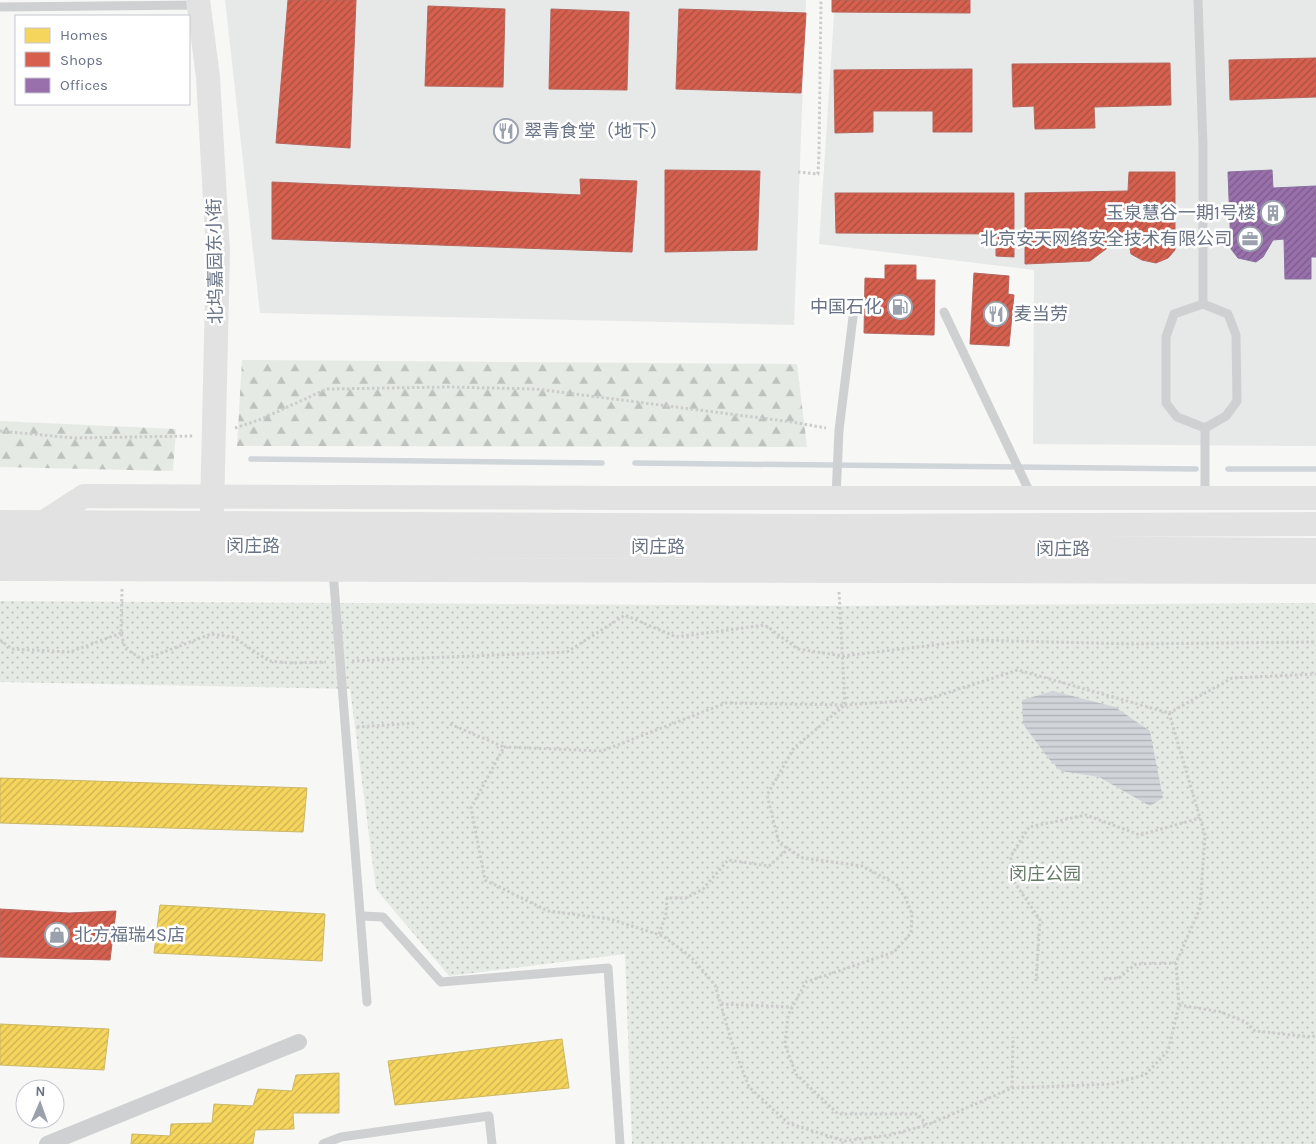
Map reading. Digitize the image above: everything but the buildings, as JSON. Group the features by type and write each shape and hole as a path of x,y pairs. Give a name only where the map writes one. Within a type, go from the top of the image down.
{"street":[{"name":"北坞嘉园东小街","path":"199,2 208,77 218,252 212,523"},
{"path":"44,522 84,496 1316,498"},
{"path":"836,498 837,548"},
{"name":"闵庄路","path":"0,522 212,523 837,548 1316,572"},
{"name":"闵庄路","path":"0,569 333,569 837,548 1316,524"},
{"name":"闵庄路","path":"0,546 1316,550"},
{"path":"47,1144 298,1042"}],"lane":[{"path":"1198,0 1203,146 1203,304"},
{"path":"0,7 199,2"},
{"path":"1203,304 1228,314 1236,335 1237,401 1226,416 1205,428 1177,417 1166,403 1166,337 1174,314 1203,304"},
{"path":"836,498 839,430 854,309"},
{"path":"944,312 1032,498"},
{"path":"1205,428 1205,498"},
{"path":"333,569 367,1002"},
{"path":"361,916 383,916 441,982 608,968 620,1144"},
{"path":"323,1144 341,1137 489,1116 492,1144"}],"path":[{"path":"798,172 818,174 821,0"},
{"path":"0,431 74,438 214,436 259,420 327,389 449,387 536,389 792,422 839,430"},
{"path":"837,548 845,705"},
{"path":"122,586 121,633 125,648 143,660 211,634 232,637 269,661 291,663 567,652 625,615 676,638 765,625 798,649 842,656 976,640 1132,644 1316,642"},
{"path":"0,640 12,649 70,652 121,633"},
{"path":"450,724 504,747 602,750 726,704 845,705 928,699 1018,670 1169,713 1232,678 1316,674"},
{"path":"845,705 794,748 767,795 779,843 802,858 862,866 896,884 905,897 912,914 911,933 894,952 806,982 788,1015 785,1045 796,1074 838,1114 918,1114 927,1125"},
{"path":"504,747 471,808 485,880 548,911 610,919 659,934 691,957 716,985 732,1043 749,1088 788,1123 844,1140 890,1134 927,1125 1012,1088 1111,1084 1145,1075 1168,1051 1180,1005 1176,963 1200,908 1205,835 1169,713"},
{"path":"346,728 417,723"},
{"path":"1036,981 1040,920 1011,878 1011,856 1029,827 1086,815 1140,835 1200,818"},
{"path":"659,934 666,914 666,898 686,898 703,889 728,860 769,866 788,849"},
{"path":"1104,979 1118,978 1136,964 1176,963"},
{"path":"721,1004 792,1007"},
{"path":"1180,1005 1221,1012 1246,1022 1255,1031 1312,1037 1316,1035"},
{"path":"1012,1088 1013,1037"}],"shaded area":[{"path":"225,0 806,0 794,325 260,313"},
{"path":"835,0 1316,0 1316,446 1033,444 1034,270 819,244"},
{"path":"1053,691 1115,707 1150,731 1163,798 1150,806 1099,777 1061,771 1048,758 1023,724 1022,700"}],"green space":[{"path":"242,360 797,364 807,447 237,446"},
{"path":"0,421 176,429 173,471 0,467"},
{"name":"闵庄公园","path":"0,601 829,606 1316,603 1316,1144 632,1144 625,954 449,976 376,889 350,689 0,682"}],"waterway":[{"path":"251,459 602,463"},
{"path":"635,463 1196,469"},
{"path":"1228,469 1316,469"}],"place":[{"name":"翠青食堂（地下）","path":"506,131"},
{"name":"玉泉慧谷一期1号楼","path":"1273,213"},
{"name":"北京安天网络安全技术有限公司","path":"1250,239"},
{"name":"中国石化","path":"900,307"},
{"name":"麦当劳","path":"996,314"},
{"name":"北方福瑞4S店","path":"57,935"}]}
